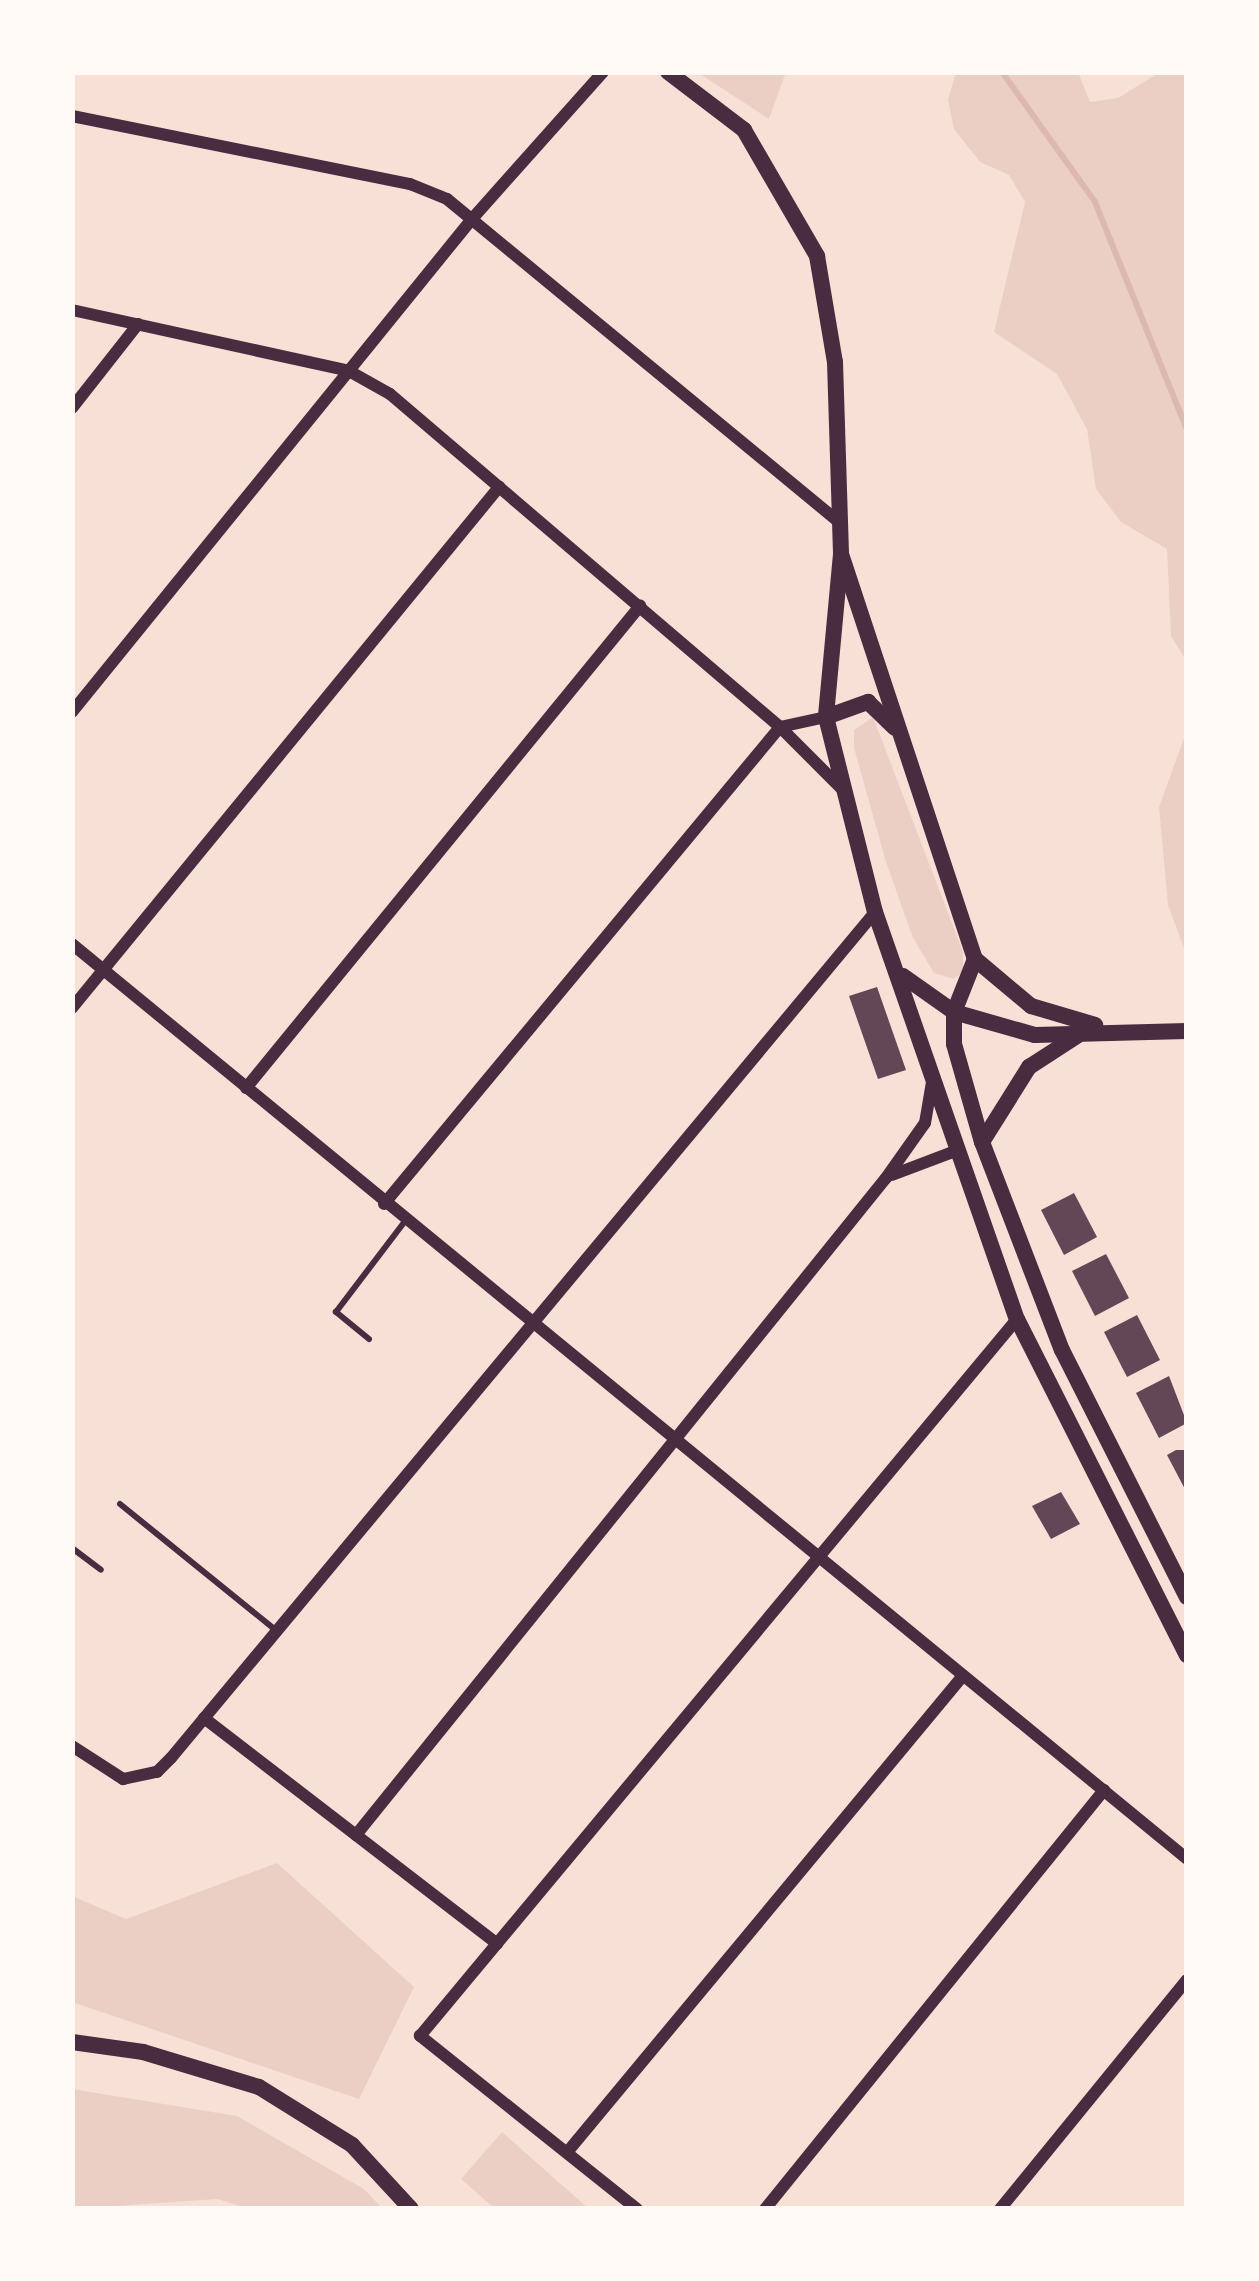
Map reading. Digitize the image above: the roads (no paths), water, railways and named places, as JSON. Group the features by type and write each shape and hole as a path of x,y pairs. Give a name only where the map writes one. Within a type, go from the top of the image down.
{"main road":[{"path":"668,72 744,130 817,256 835,362 841,554 826,718 875,912 903,976 933,1081 1017,1318 1187,1655"},
{"path":"841,554 975,958 1031,1006 1113,1028"},
{"path":"826,718 873,703 905,744"},
{"path":"975,958 954,1012 956,1060 982,1142 1062,1350 1187,1597"},
{"path":"903,976 954,1012 1035,1035 1113,1028 1187,1031"},
{"path":"982,1142 1029,1066 1084,1031"},
{"path":"72,2042 143,2052 259,2086 352,2145 411,2209"}],"street":[{"path":"72,712 472,219 604,72"},
{"path":"72,116 410,184 472,219 839,522"},
{"path":"72,310 349,371 390,394 780,727 843,790"},
{"path":"72,407 138,324"},
{"path":"72,1008 500,487"},
{"path":"246,1088 640,607"},
{"path":"383,1204 780,727 826,718"},
{"path":"72,1746 103,1769 141,1779 158,1772 875,912"},
{"path":"72,944 383,1204 1187,1859"},
{"path":"356,1835 886,1178 925,1123 933,1081"},
{"path":"886,1178 958,1150"},
{"path":"638,2209 420,2036 1017,1318"},
{"path":"569,2150 962,1677"},
{"path":"204,1718 497,1944"},
{"path":"765,2209 1104,1790"},
{"path":"1000,2209 1187,1980"}],"lane":[{"path":"369,1339 336,1312 405,1221"},
{"path":"120,1504 277,1631"},
{"path":"72,1548 101,1570"}],"waterway":[{"path":"1002,72 1095,202 1187,430"}]}
